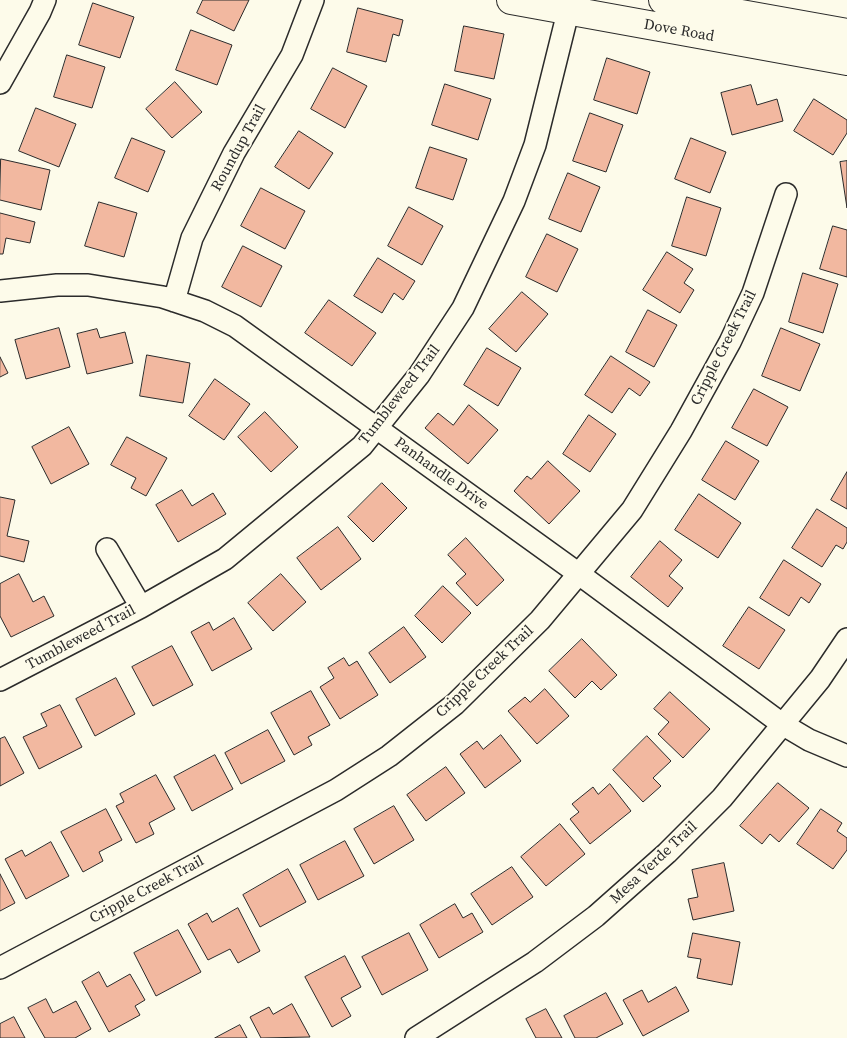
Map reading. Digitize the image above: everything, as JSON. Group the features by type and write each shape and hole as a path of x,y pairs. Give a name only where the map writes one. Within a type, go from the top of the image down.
{"main road":[{"name":"Dove Road","path":"511,0 570,5 847,61"},
{"name":"Dove Road","path":"663,0 847,34"}],"street":[{"path":"0,83 45,0"},
{"name":"Roundup Trail","path":"174,301 192,238 234,153 292,55 313,0"},
{"name":"Tumbleweed Trail","path":"0,680 141,607 224,559 362,446 378,428 419,375 464,308 514,202 535,145 570,5"},
{"name":"Cripple Creek Trail","path":"0,968 336,790 390,756 455,704 540,620 632,510 681,431 730,342 753,293 786,194"},
{"name":"Panhandle Drive","path":"0,291 57,285 88,285 163,297 205,311 235,326 580,574 782,724 809,740 847,756"},
{"path":"107,549 141,607"},
{"name":"Mesa Verde Trail","path":"416,1038 535,962 596,916 667,853 722,798 820,679 847,639"}],"building":[{"path":"203,0 249,0 234,31 197,13"},
{"path":"93,3 134,17 120,58 79,45"},
{"path":"358,8 403,20 399,36 393,34 386,62 347,52"},
{"path":"464,26 504,34 494,79 455,71"},
{"path":"191,30 232,45 217,85 176,70"},
{"path":"67,55 105,67 92,108 54,97"},
{"path":"607,58 650,72 637,114 594,100"},
{"path":"333,68 367,86 345,128 311,109"},
{"path":"175,82 202,112 172,138 146,109"},
{"path":"445,84 491,99 478,140 432,125"},
{"path":"751,85 757,105 777,99 783,121 732,135 721,93"},
{"path":"814,99 847,120 847,133 833,155 794,131"},
{"path":"36,108 76,124 59,167 19,151"},
{"path":"590,113 623,125 606,172 573,161"},
{"path":"299,131 333,153 309,189 275,167"},
{"path":"132,138 165,151 148,192 115,178"},
{"path":"691,138 726,152 710,193 675,179"},
{"path":"430,147 467,159 453,200 416,188"},
{"path":"1,159 50,170 41,210 0,200"},
{"path":"847,161 847,208 840,162"},
{"path":"568,173 600,187 581,232 549,219"},
{"path":"261,188 305,211 285,249 241,226"},
{"path":"687,197 721,208 706,256 672,246"},
{"path":"99,202 137,213 124,257 85,246"},
{"path":"409,207 443,226 422,265 388,246"},
{"path":"0,213 35,222 30,243 6,238 3,254 0,254"},
{"path":"833,226 847,230 847,277 820,269"},
{"path":"547,234 578,249 557,292 526,277"},
{"path":"243,246 282,266 261,307 222,287"},
{"path":"667,252 693,269 684,283 694,290 680,313 643,290"},
{"path":"378,258 415,281 403,300 394,293 382,313 354,296"},
{"path":"803,273 838,284 823,333 789,322"},
{"path":"522,292 548,314 516,352 489,329"},
{"path":"329,300 376,333 352,366 305,333"},
{"path":"648,310 677,325 654,367 626,352"},
{"path":"59,328 70,367 26,379 15,340"},
{"path":"781,328 820,344 800,391 762,376"},
{"path":"97,329 100,338 125,332 133,363 87,374 77,334"},
{"path":"487,348 521,368 498,406 464,385"},
{"path":"147,355 190,363 183,403 140,396"},
{"path":"611,356 650,382 640,396 629,388 612,413 585,395"},
{"path":"0,357 8,373 0,377"},
{"path":"215,379 250,404 224,440 189,416"},
{"path":"754,389 788,407 767,446 732,428"},
{"path":"469,405 498,430 468,464 425,428 438,413 453,425"},
{"path":"265,412 298,447 271,472 238,437"},
{"path":"589,415 616,434 590,472 563,454"},
{"path":"69,427 89,464 51,484 32,447"},
{"path":"127,437 167,458 146,496 131,488 136,478 111,465"},
{"path":"726,441 759,461 735,500 702,480"},
{"path":"548,461 580,491 549,524 514,491 527,476 531,479"},
{"path":"847,472 847,509 831,500"},
{"path":"382,483 407,508 373,542 348,517"},
{"path":"182,490 192,506 213,493 226,514 178,542 156,505"},
{"path":"699,494 741,523 718,558 675,530"},
{"path":"0,497 15,500 7,536 29,541 24,562 0,556"},
{"path":"817,509 847,528 847,542 843,549 836,545 822,567 792,548"},
{"path":"338,527 361,559 321,590 297,558"},
{"path":"466,538 504,580 477,606 456,583 466,574 448,555"},
{"path":"660,541 682,560 669,576 683,588 668,607 631,577"},
{"path":"784,560 821,584 809,603 801,597 789,616 760,598"},
{"path":"19,574 33,602 44,596 54,616 11,637 0,616 0,584"},
{"path":"281,574 306,602 273,631 248,603"},
{"path":"443,586 471,613 442,643 415,616"},
{"path":"749,607 785,630 759,669 723,646"},
{"path":"234,618 252,649 212,671 191,632 209,622 213,630"},
{"path":"404,627 426,657 390,683 369,653"},
{"path":"582,639 617,675 601,690 592,681 575,698 549,671"},
{"path":"172,646 193,685 153,706 132,667"},
{"path":"344,658 349,666 357,661 378,695 340,719 320,687 334,678 328,668"},
{"path":"116,678 135,714 95,736 76,699"},
{"path":"545,689 569,716 537,744 508,711 525,697 530,702"},
{"path":"311,691 330,725 308,737 312,745 294,755 271,713"},
{"path":"670,692 710,729 683,758 658,734 669,722 654,709"},
{"path":"60,705 82,747 39,769 23,737 47,726 41,714"},
{"path":"268,730 285,761 241,784 225,753"},
{"path":"501,735 521,761 485,788 460,754 477,741 483,749"},
{"path":"647,736 671,761 653,778 661,786 643,802 613,770"},
{"path":"5,737 24,773 0,786 0,739"},
{"path":"215,755 233,789 192,811 174,777"},
{"path":"446,767 465,793 426,821 407,795"},
{"path":"156,775 175,809 149,823 154,834 136,843 116,806 124,802 120,794"},
{"path":"778,783 809,808 779,842 770,834 762,844 740,826"},
{"path":"610,784 631,811 590,844 570,819 579,812 572,804 593,787 598,794"},
{"path":"394,806 414,840 374,864 354,829"},
{"path":"106,809 122,840 99,852 103,861 83,872 61,832"},
{"path":"821,809 842,823 837,831 847,838 847,850 833,869 797,844"},
{"path":"560,824 585,854 546,886 521,857"},
{"path":"345,841 364,876 318,900 300,865"},
{"path":"51,842 69,876 26,899 5,859 22,850 25,856"},
{"path":"724,863 734,911 693,920 688,899 698,897 692,870"},
{"path":"512,867 533,897 492,925 471,894"},
{"path":"288,869 306,902 260,927 243,895"},
{"path":"0,874 15,903 0,911"},
{"path":"455,904 463,918 472,913 483,932 439,958 420,925"},
{"path":"238,908 260,951 238,963 230,949 208,960 188,924 207,913 212,922"},
{"path":"178,930 201,972 156,996 134,953"},
{"path":"409,933 428,970 382,995 362,957"},
{"path":"693,933 740,942 732,985 697,978 701,959 688,957"},
{"path":"345,956 361,987 341,998 351,1016 332,1027 305,977"},
{"path":"99,972 107,987 130,974 145,1000 135,1006 140,1015 109,1032 82,982"},
{"path":"676,987 689,1011 643,1036 623,1000 642,990 648,1002"},
{"path":"606,993 623,1024 596,1038 575,1038 564,1016"},
{"path":"46,999 53,1013 76,1001 91,1029 75,1038 45,1038 28,1008"},
{"path":"292,1004 310,1037 261,1038 250,1017 269,1007 273,1014"},
{"path":"546,1009 562,1038 536,1038 526,1019"},
{"path":"14,1017 25,1038 0,1038 0,1024"},
{"path":"240,1025 247,1038 215,1038"}]}
